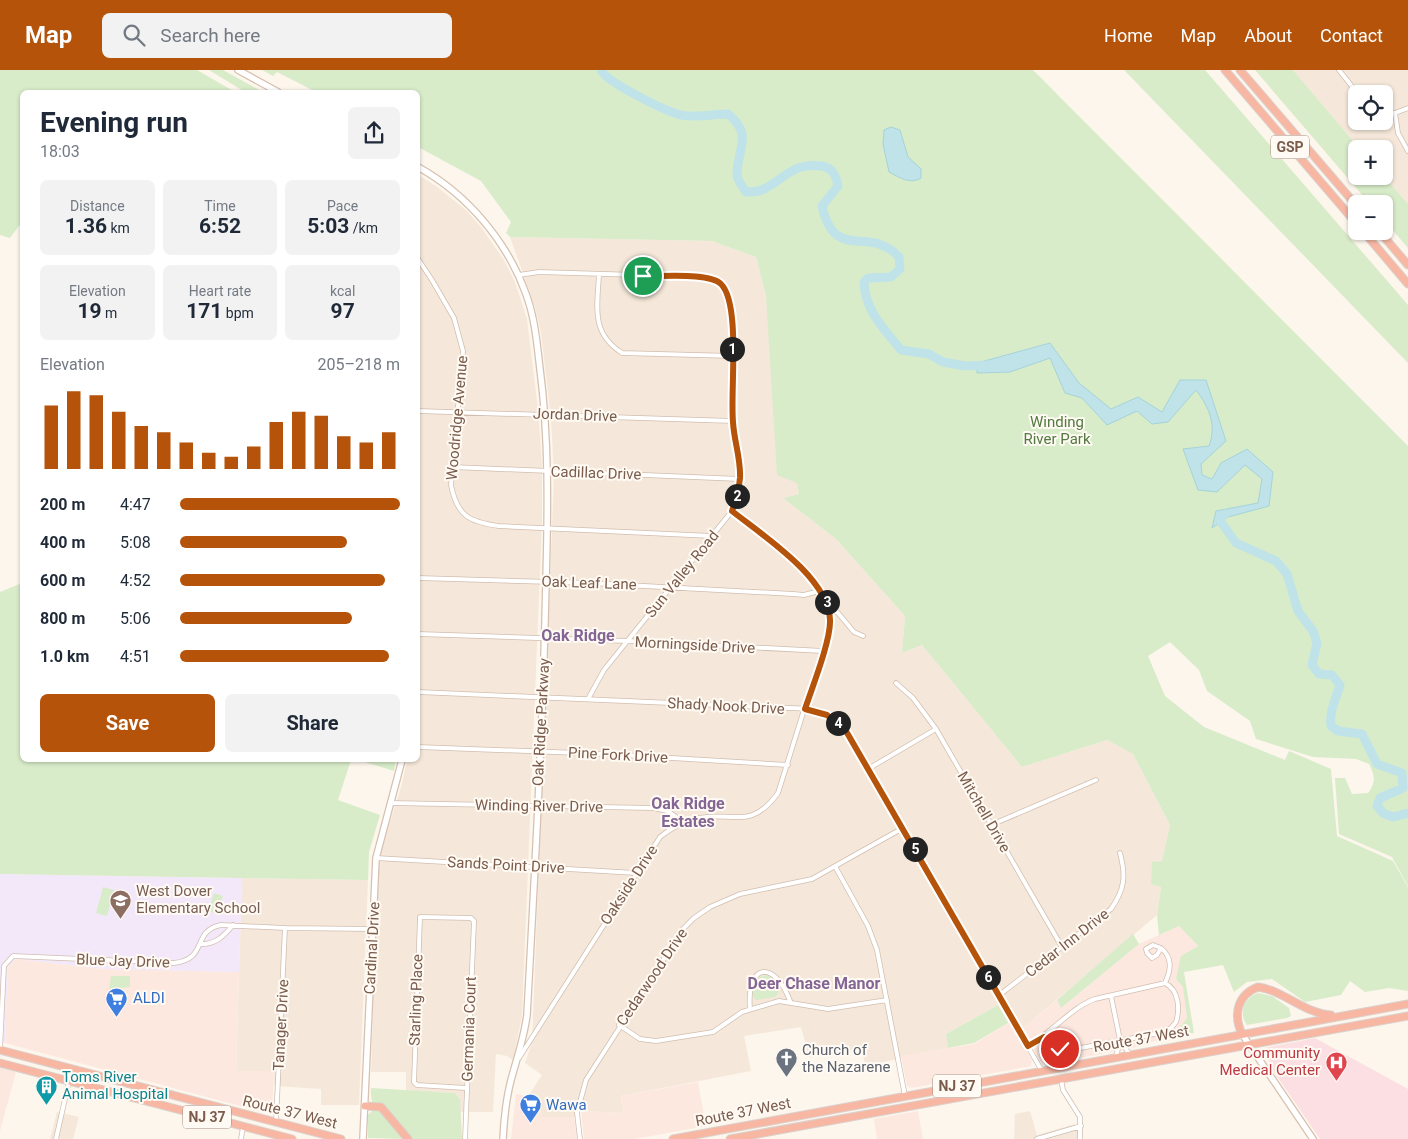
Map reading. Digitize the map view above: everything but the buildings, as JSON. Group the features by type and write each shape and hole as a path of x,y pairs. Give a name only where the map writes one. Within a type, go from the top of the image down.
{"highway":[{"name":"GSP","path":"1225,70 1348,214"},
{"name":"GSP","path":"1240,70 1348,196"},
{"path":"1371,240 1408,284"},
{"path":"1387,240 1408,265"},
{"path":"1242,1034 1239,1022 1239,1004 1244,995 1258,987 1280,994 1312,1012 1331,1015 1359,1013"},
{"name":"Route 37 West","path":"673,1139 1408,1004"},
{"name":"Route 37 West","path":"730,1139 1408,1016"},
{"name":"Route 37 West","path":"0,1050 341,1139"},
{"name":"Route 37 West","path":"0,1063 276,1137 292,1139"},
{"path":"365,1106 381,1107 408,1139"}],"main road":[{"path":"238,70 274,90"},
{"name":"Oak Ridge Parkway","path":"420,168 443,183 468,203 505,250 519,275 533,320 546,414 548,528 545,638 527,1015 519,1058 506,1105 503,1139"},
{"name":"Cardinal Drive","path":"363,1139 376,858 401,762"},
{"path":"1242,1034 1248,1046 1313,1139"}],"street":[{"path":"1339,70 1351,85"},
{"path":"1408,108 1395,113 1398,133 1408,151"},
{"name":"Woodridge Avenue","path":"420,262 441,294 458,328 463,352 451,486 454,500 462,514 467,518 488,524 712,536"},
{"name":"Sun Valley Road","path":"519,275 539,272 599,275 704,276 716,279 725,289 731,307 733,356 732,422 740,479 732,511 604,670 588,699"},
{"path":"599,275 597,313 601,332 610,345 622,353 733,356"},
{"name":"Jordan Drive","path":"420,411 732,422"},
{"name":"Cadillac Drive","path":"453,467 740,479"},
{"path":"732,511 799,565 829,607 838,613 854,632 863,636"},
{"name":"Oak Leaf Lane","path":"420,578 672,586 804,595 819,591"},
{"name":"Oakside Drive","path":"519,1058 660,837 694,819 712,817 743,818 762,811 778,794 830,630 829,607"},
{"name":"Morningside Drive","path":"420,634 628,641 823,652"},
{"name":"Mitchell Drive","path":"896,683 912,698 936,729 1062,947"},
{"name":"Shady Nook Drive","path":"420,692 805,709 827,715 839,723 868,769 1042,1070"},
{"path":"868,769 936,729"},
{"name":"Pine Fork Drive","path":"420,747 788,765"},
{"path":"992,826 1096,780"},
{"name":"Winding River Drive","path":"390,803 653,808 668,811 684,823"},
{"name":"Cedarwood Drive","path":"580,1139 577,1113 586,1080 684,929 701,912 740,894 797,884 836,868 903,828"},
{"name":"Cedar Inn Drive","path":"998,996 1111,909 1125,880 1125,871 1120,853"},
{"name":"Sands Point Drive","path":"376,858 636,873"},
{"path":"836,868 872,936 887,1000 905,1096"},
{"name":"Germania Court","path":"420,917 473,919 464,1139"},
{"name":"Starling Place","path":"420,917 415,1083 466,1088"},
{"name":"Blue Jay Drive","path":"0,1050 4,966 9,958 18,956 174,962 186,961 194,956 204,933 211,928 221,925 372,929"},
{"path":"200,944 210,944 224,935 234,925"},
{"name":"Tanager Drive","path":"276,1122 285,928"},
{"path":"1161,948 1170,962 1170,973 1165,983"},
{"path":"750,1009 750,984 756,975 762,973 775,975 779,979 790,1001"},
{"path":"1028,1046 1044,1037 1086,1003 1165,983 1171,987 1177,999 1176,1022 1171,1028 1160,1033 1065,1050 1056,1047 1044,1037"},
{"path":"1111,996 1120,1040 1130,1054"},
{"path":"620,1026 640,1039 656,1041 713,1032 750,1009 780,1001 828,1008 887,1000"},
{"path":"1116,1057 1120,1040"},
{"path":"1061,1079 1064,1090 1077,1110 1081,1126 1080,1139"},
{"path":"56,1139 69,1081"},
{"path":"1037,1139 1081,1126"},
{"path":"242,1127 242,1139"}],"shaded area":[{"path":"1293,70 1408,70 1408,204 1392,185 1393,140 1352,140"},
{"path":"420,176 436,186 466,210 481,227 504,260 515,282 527,319 538,409 542,466 542,523 522,1016 513,1060 507,1056 496,1054 493,1112 460,1112 460,1099 455,1093 406,1091 406,1072 371,1072 378,860 402,784 407,762 420,762"},
{"path":"510,237 712,241 756,257 766,296 799,494 783,498 836,539 905,616 902,653 922,645 1022,767 1107,740 1133,754 1170,825 1162,861 1152,863 1161,886 1157,915 1022,1029 1008,1023 998,1005 946,1034 948,1048 865,1066 862,1049 809,1057 801,1027 744,1036 751,1071 621,1096 623,1113 581,1111 574,1117 540,1117 542,1100 527,1098 542,1075 525,1063 532,1042 554,475 551,419 541,333 535,307"},
{"name":"West Dover Elementary School","path":"0,874 242,878 239,972 104,969 16,959 8,967 5,1043 0,1042"},
{"path":"242,878 368,880 359,1105 321,1105 321,1089 274,1086 274,1071 236,1071"},
{"path":"1179,926 1198,946 1181,956 1187,1018 1174,1035 1133,1048 1046,1064 1041,1062 1022,1029 1057,1000 1061,1008 1139,944"},
{"path":"16,959 104,969 239,972 236,1071 274,1071 272,1111 266,1113 5,1043 8,967"},
{"path":"1010,1022 1032,1061 1031,1066 912,1088 907,1086 901,1056 974,1044"},
{"name":"Community Medical Center","path":"1315,1038 1408,1089 1408,1139 1320,1139 1274,1072 1264,1048"},
{"path":"0,1068 16,1072 0,1131"},
{"path":"698,1082 706,1126 635,1139 584,1139 581,1111 623,1113 621,1096"},
{"path":"516,1094 542,1100 540,1117 574,1117 577,1139 511,1139"},
{"path":"918,1111 923,1139 877,1139 874,1119"},
{"path":"1030,1111 1037,1135 1082,1122 1082,1139 1014,1139 1015,1114"},
{"path":"57,1112 79,1117 73,1139 50,1139"}],"green space":[{"path":"0,70 197,70 232,90 20,90 20,225 10,238 0,235"},
{"path":"209,70 223,70 259,90 242,90"},
{"name":"Winding River Park","path":"262,70 1033,70 1408,446 1408,886 1392,857 1339,834 1335,778 1345,778 1352,794 1368,793 1374,779 1369,764 1356,759 1313,757 1256,739 1250,721 1207,691 1199,670 1170,642 1148,656 1165,696 1204,727 1285,760 1289,751 1331,769 1337,836 1393,861 1408,887 1408,991 1389,988 1365,992 1350,981 1341,995 1305,1002 1272,979 1247,982 1234,992 1223,965 1184,972 1194,1033 1174,1035 1187,1018 1183,987 1176,979 1181,956 1198,946 1179,926 1159,935 1157,915 1161,887 1151,884 1152,862 1162,861 1170,825 1133,754 1107,740 1022,767 922,645 902,653 905,616 836,539 783,498 799,494 797,483 777,475 766,296 756,257 712,241 510,237 506,233 511,222 481,181 420,148 420,90 312,90 277,72 273,76"},
{"path":"1124,70 1205,70 1348,236 1348,240 1352,240 1408,305 1408,363"},
{"path":"1255,70 1293,70 1352,140 1348,140 1348,178"},
{"path":"1354,185 1392,185 1408,204 1408,248 1393,230 1393,195 1362,195"},
{"path":"20,584 20,762 350,762 338,800 380,815 369,852 368,880 0,874 0,592"},
{"path":"365,762 396,762 394,771"},
{"path":"103,887 114,890 107,916 96,913"},
{"path":"214,893 223,896 217,914 208,911"},
{"path":"1133,934 1139,944 1061,1008 1057,1000"},
{"path":"766,975 774,978 780,991 775,997 756,1000 752,995 753,987 757,978"},
{"path":"111,976 130,976 130,987 109,989"},
{"path":"1258,993 1272,996 1289,1008 1291,1016 1247,1025 1243,1016 1244,1006 1249,998"},
{"path":"998,1005 1008,1023 974,1043 948,1048 946,1034"},
{"path":"371,1088 455,1093 460,1099 462,1139 412,1139 380,1104 372,1102"},
{"path":"374,1109 378,1109 404,1139 368,1138 368,1115"}],"water":[{"path":"891,127 900,130 908,157 921,169 921,178 913,181 889,172 883,144 884,130"},
{"path":"1050,343 1079,383 1111,409 1138,397 1162,412 1180,380 1206,380 1226,441 1201,464 1202,475 1212,479 1221,463 1247,449 1273,472 1269,506 1228,517 1212,528 1216,511 1258,503 1262,479 1245,465 1217,492 1198,490 1183,449 1209,446 1212,424 1205,403 1196,390 1168,422 1152,424 1137,411 1107,425 1082,398 1065,393 1050,358 1010,372 977,373 977,363"}],"waterway":[{"path":"601,70 625,89 674,113 692,116 728,114 736,122 742,135 737,175 746,192 762,190 789,172 803,167 812,165 829,169 835,176 838,186 822,206 828,223 835,234 844,239 876,243 888,248 899,257 900,269 891,277 868,278 864,282 865,292 872,311 888,335 901,350 929,354 943,362 965,366 987,365"},
{"path":"1225,514 1220,518 1221,522 1236,543 1276,561 1287,574 1298,611 1313,631 1317,643 1312,665 1319,674 1332,675 1340,685 1332,710 1331,726 1338,731 1362,734 1377,764 1402,773 1403,788 1380,798 1377,806 1383,813 1393,817 1408,813"}],"place":[{"name":"West Dover Elementary School","path":"120,919"},
{"name":"ALDI","path":"117,1017"},
{"name":"Church of the Nazarene","path":"786,1078"},
{"name":"Community Medical Center","path":"1336,1081"},
{"name":"Toms River Animal Hospital","path":"46,1105"},
{"name":"Wawa","path":"530,1124"}],"district":[{"name":"Oak Ridge","path":"578,635"},
{"name":"Oak Ridge Estates","path":"688,812"},
{"name":"Deer Chase Manor","path":"814,983"}],"route":[{"path":"643,276 704,276 716,279 725,289 731,307 733,356 732,422 740,479 732,511 799,565 829,607 830,630 805,709 813,709 831,717 846,731 1028,1046 1044,1037 1060,1049"}]}
